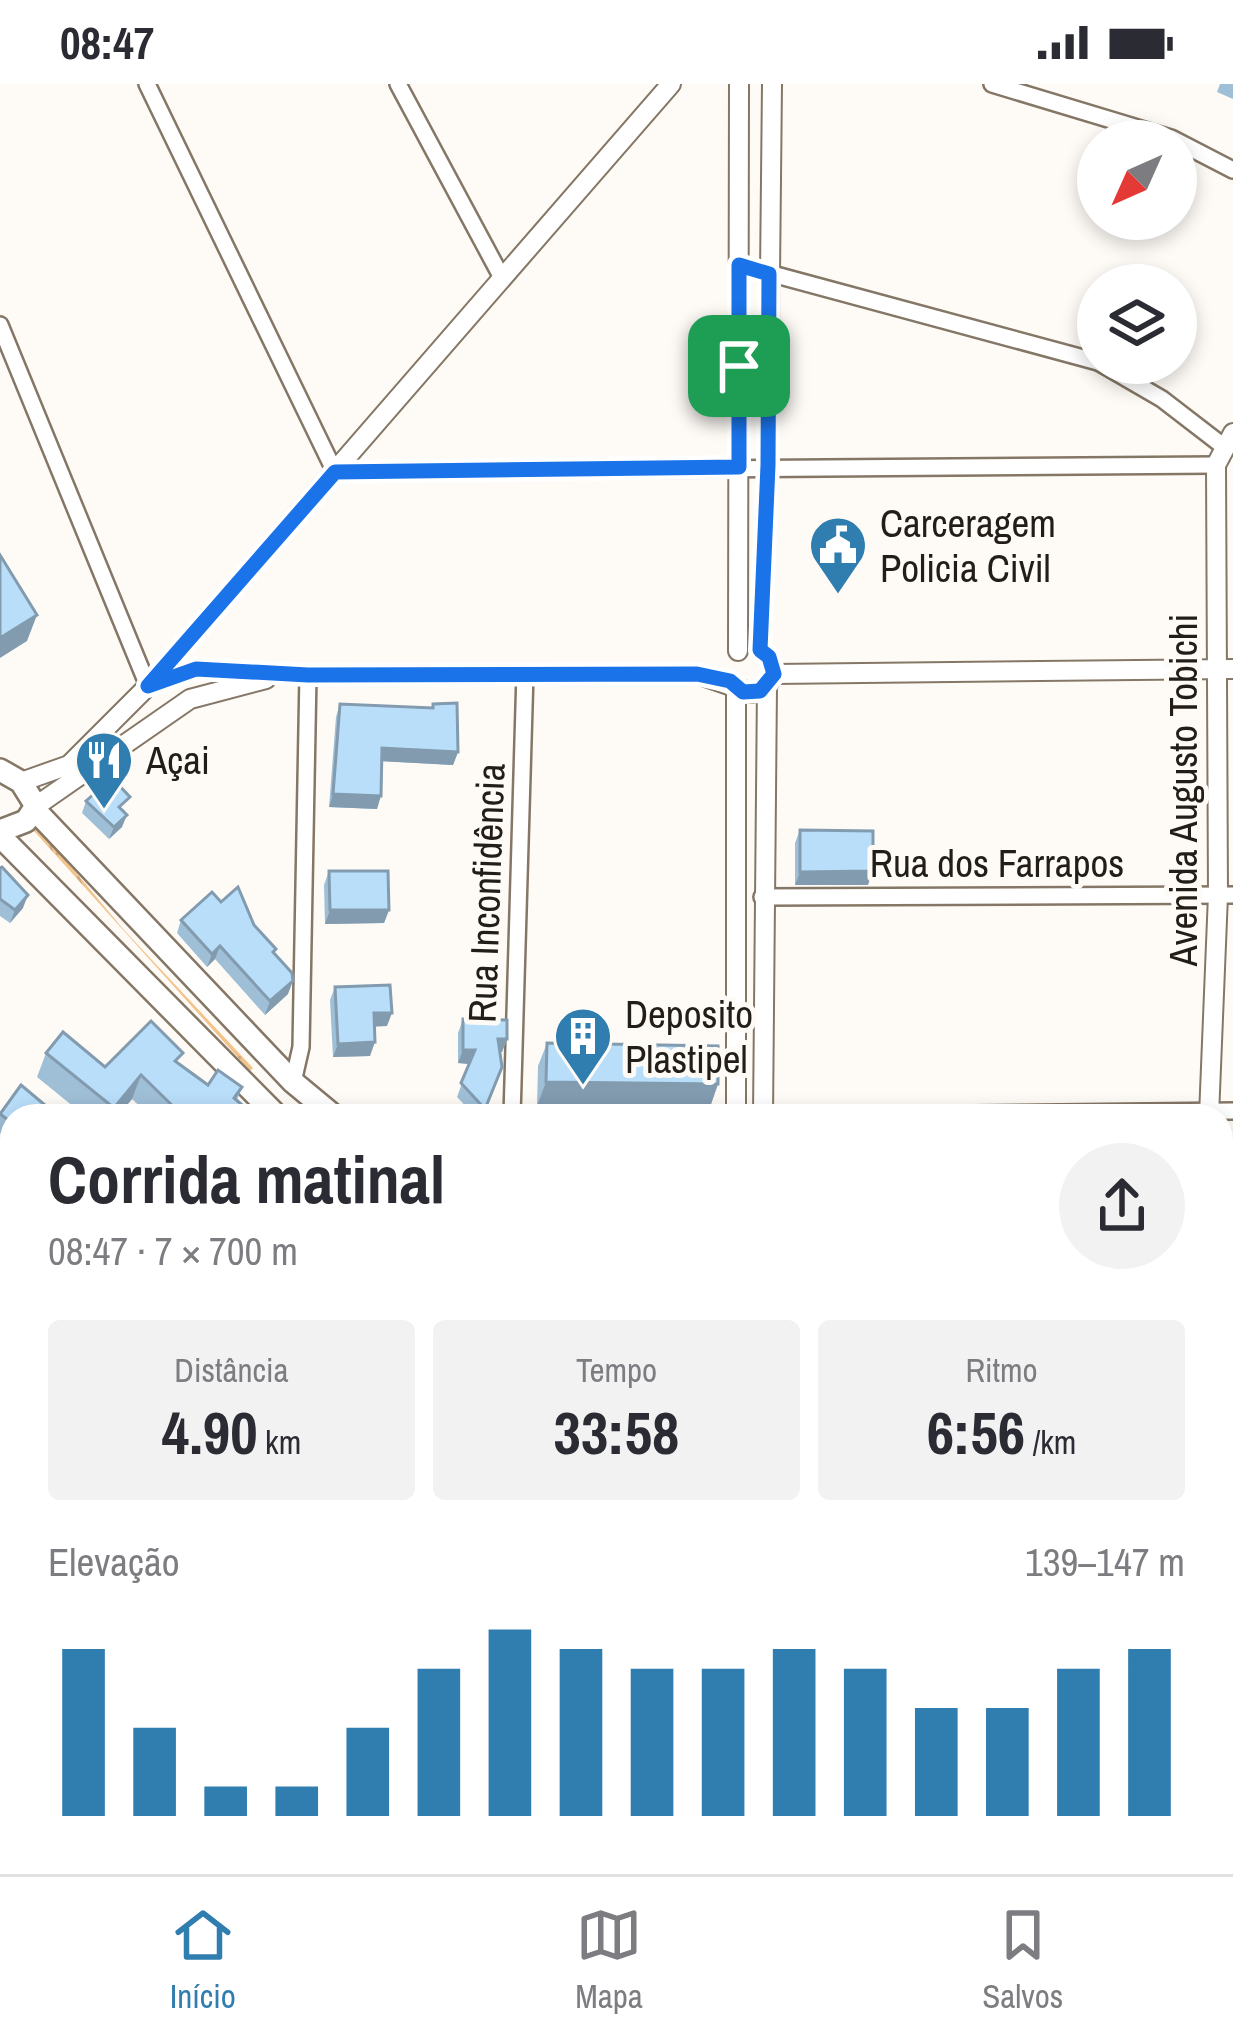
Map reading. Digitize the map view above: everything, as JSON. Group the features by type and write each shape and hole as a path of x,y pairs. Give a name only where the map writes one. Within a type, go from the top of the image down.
{"main road":[{"path":"8,771 36,808 293,1082 320,1104"},
{"path":"36,808 15,829 0,834 265,1104"}],"street":[{"path":"147,84 335,472"},
{"path":"398,84 501,276"},
{"path":"8,771 69,765 148,686 671,84"},
{"path":"736,1104 733,685 739,467 739,84"},
{"path":"760,650 768,465 772,84"},
{"path":"992,84 1171,138 1233,170"},
{"path":"739,265 1077,357"},
{"path":"0,325 148,686"},
{"path":"1138,384 1224,448"},
{"path":"335,472 739,467 1224,448"},
{"name":"Avenida Augusto Tobichi","path":"1210,1104 1226,895 1224,448"},
{"path":"697,674 734,656 760,650"},
{"path":"760,650 769,657 770,680 762,898 763,1104"},
{"path":"148,686 196,669 283,675 697,674 752,693 770,680 1226,669"},
{"name":"Rua Inconfidência","path":"512,1104 524,673"},
{"path":"36,808 171,710 210,690 283,675"},
{"path":"293,1082 302,1047 308,675"},
{"name":"Rua dos Farrapos","path":"762,898 1226,895"}],"green space":[{"path":"38,827 124,930 253,1068 250,1071 34,831"}],"building":[{"path":"0,555 37,615 0,638"},
{"path":"457,703 458,752 382,748 381,796 333,794 340,704 433,708 433,704"},
{"path":"112,778 130,797 119,807 127,815 114,827 86,801"},
{"path":"800,830 873,831 873,871 800,872"},
{"path":"2,867 28,895 15,910 0,899"},
{"path":"329,871 388,871 389,910 330,910"},
{"path":"238,887 254,925 292,973 293,981 270,1001 220,946 212,954 181,920 212,892 221,902"},
{"path":"390,985 392,1013 374,1013 375,1042 338,1044 335,987"},
{"path":"463,1019 507,1020 507,1039 498,1039 502,1067 487,1104 480,1104 461,1083 475,1050 463,1050"},
{"path":"151,1021 183,1053 175,1061 208,1085 218,1070 242,1087 234,1098 241,1104 171,1104 141,1075 117,1104 109,1104 46,1053 63,1032 105,1067"},
{"path":"547,1043 718,1046 718,1084 546,1082"},
{"path":"21,1085 44,1104 7,1104"}],"place":[{"name":"Carceragem Policia Civil","path":"838,596"},
{"name":"Açai","path":"104,811"},
{"name":"Deposito Plastipel","path":"583,1087"}],"route":[{"path":"739,265 769,274 760,650 769,657 774,674 760,691 743,692 730,681 697,674 283,675 233,669 196,669 148,686 335,472 739,467 739,366 739,265"}]}
